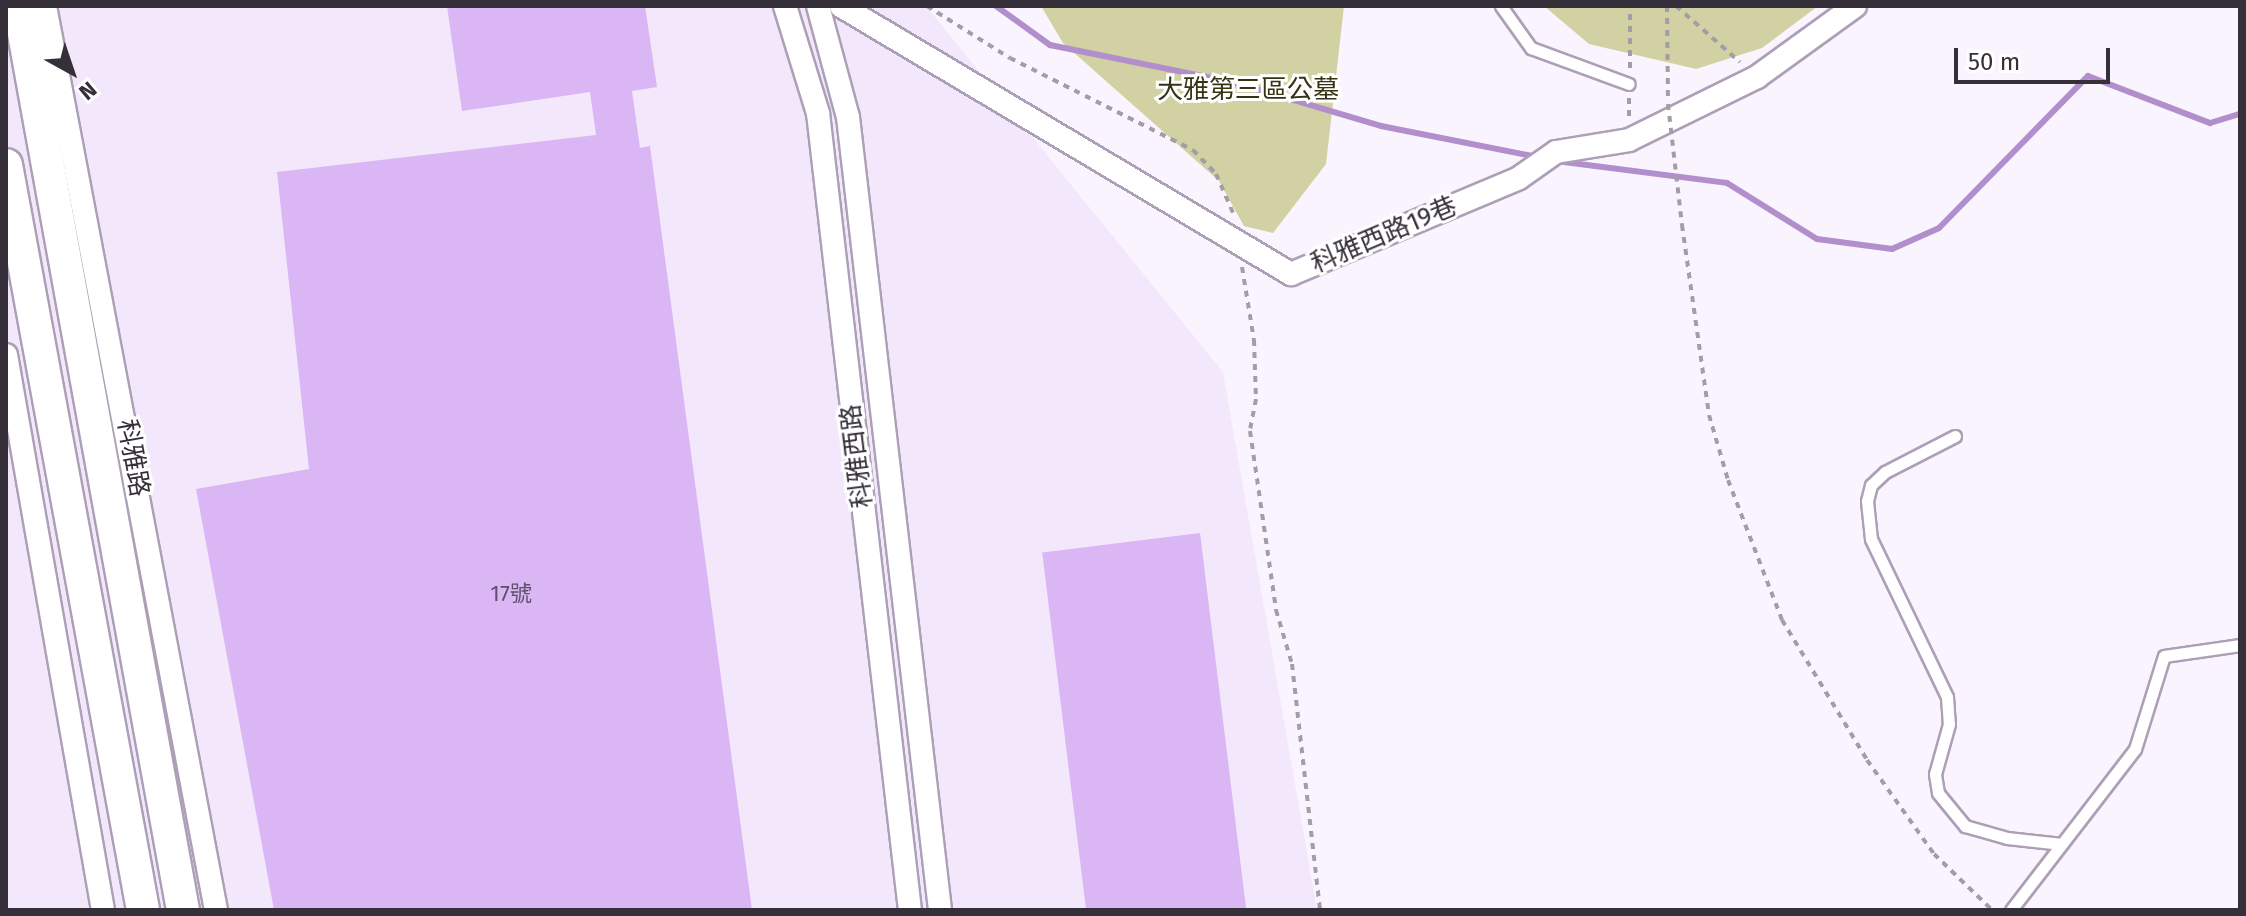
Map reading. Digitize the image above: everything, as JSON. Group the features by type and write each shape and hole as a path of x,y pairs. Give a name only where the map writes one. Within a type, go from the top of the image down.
{"street":[{"name":"科雅路","path":"19,6 183,910"},
{"name":"科雅路","path":"45,6 216,910"},
{"name":"科雅西路","path":"785,6 818,113 910,910"},
{"name":"科雅西路","path":"818,6 848,117 940,910"},
{"name":"科雅西路19巷","path":"841,6 1291,274 1519,178 1556,152 1629,140 1757,77 1855,6"},
{"path":"6,165 143,910"},
{"path":"6,355 103,910"}],"lane":[{"path":"1501,6 1531,48 1629,84"},
{"path":"1955,436 1885,472 1871,485 1867,501 1871,539 1947,697 1949,724 1935,774 1938,793 1965,826 2007,838 2062,844"},
{"path":"2011,910 2135,749 2164,656 2240,645"}],"path":[{"path":"927,6 1010,58 1193,150 1216,174 1240,243 1254,340 1256,399 1250,431 1276,610 1292,664 1320,910"},
{"path":"1667,6 1668,104 1682,225 1709,415 1728,480 1782,620 1867,760 1926,842 1992,910"},
{"path":"1676,6 1757,77"}],"shaded area":[{"path":"6,6 926,6 1223,372 1317,910 6,910"}],"green space":[{"name":"大雅第三區公墓","path":"1041,6 1344,6 1326,164 1273,233 1244,226 1219,181 1063,43"},
{"path":"1544,6 1818,6 1762,48 1696,69 1589,44"}],"building":[{"path":"447,6 645,6 657,87 632,91 640,148 650,146 752,910 274,910 196,489 309,469 277,172 596,135 590,92 462,111"},
{"path":"1200,533 1246,910 1086,910 1042,552"}],"waterway":[{"path":"996,6 1050,45 1236,83 1381,126 1537,157"},
{"path":"1556,161 1727,183 1817,239 1892,249 1939,228 2088,76 2210,123 2240,114"}]}
